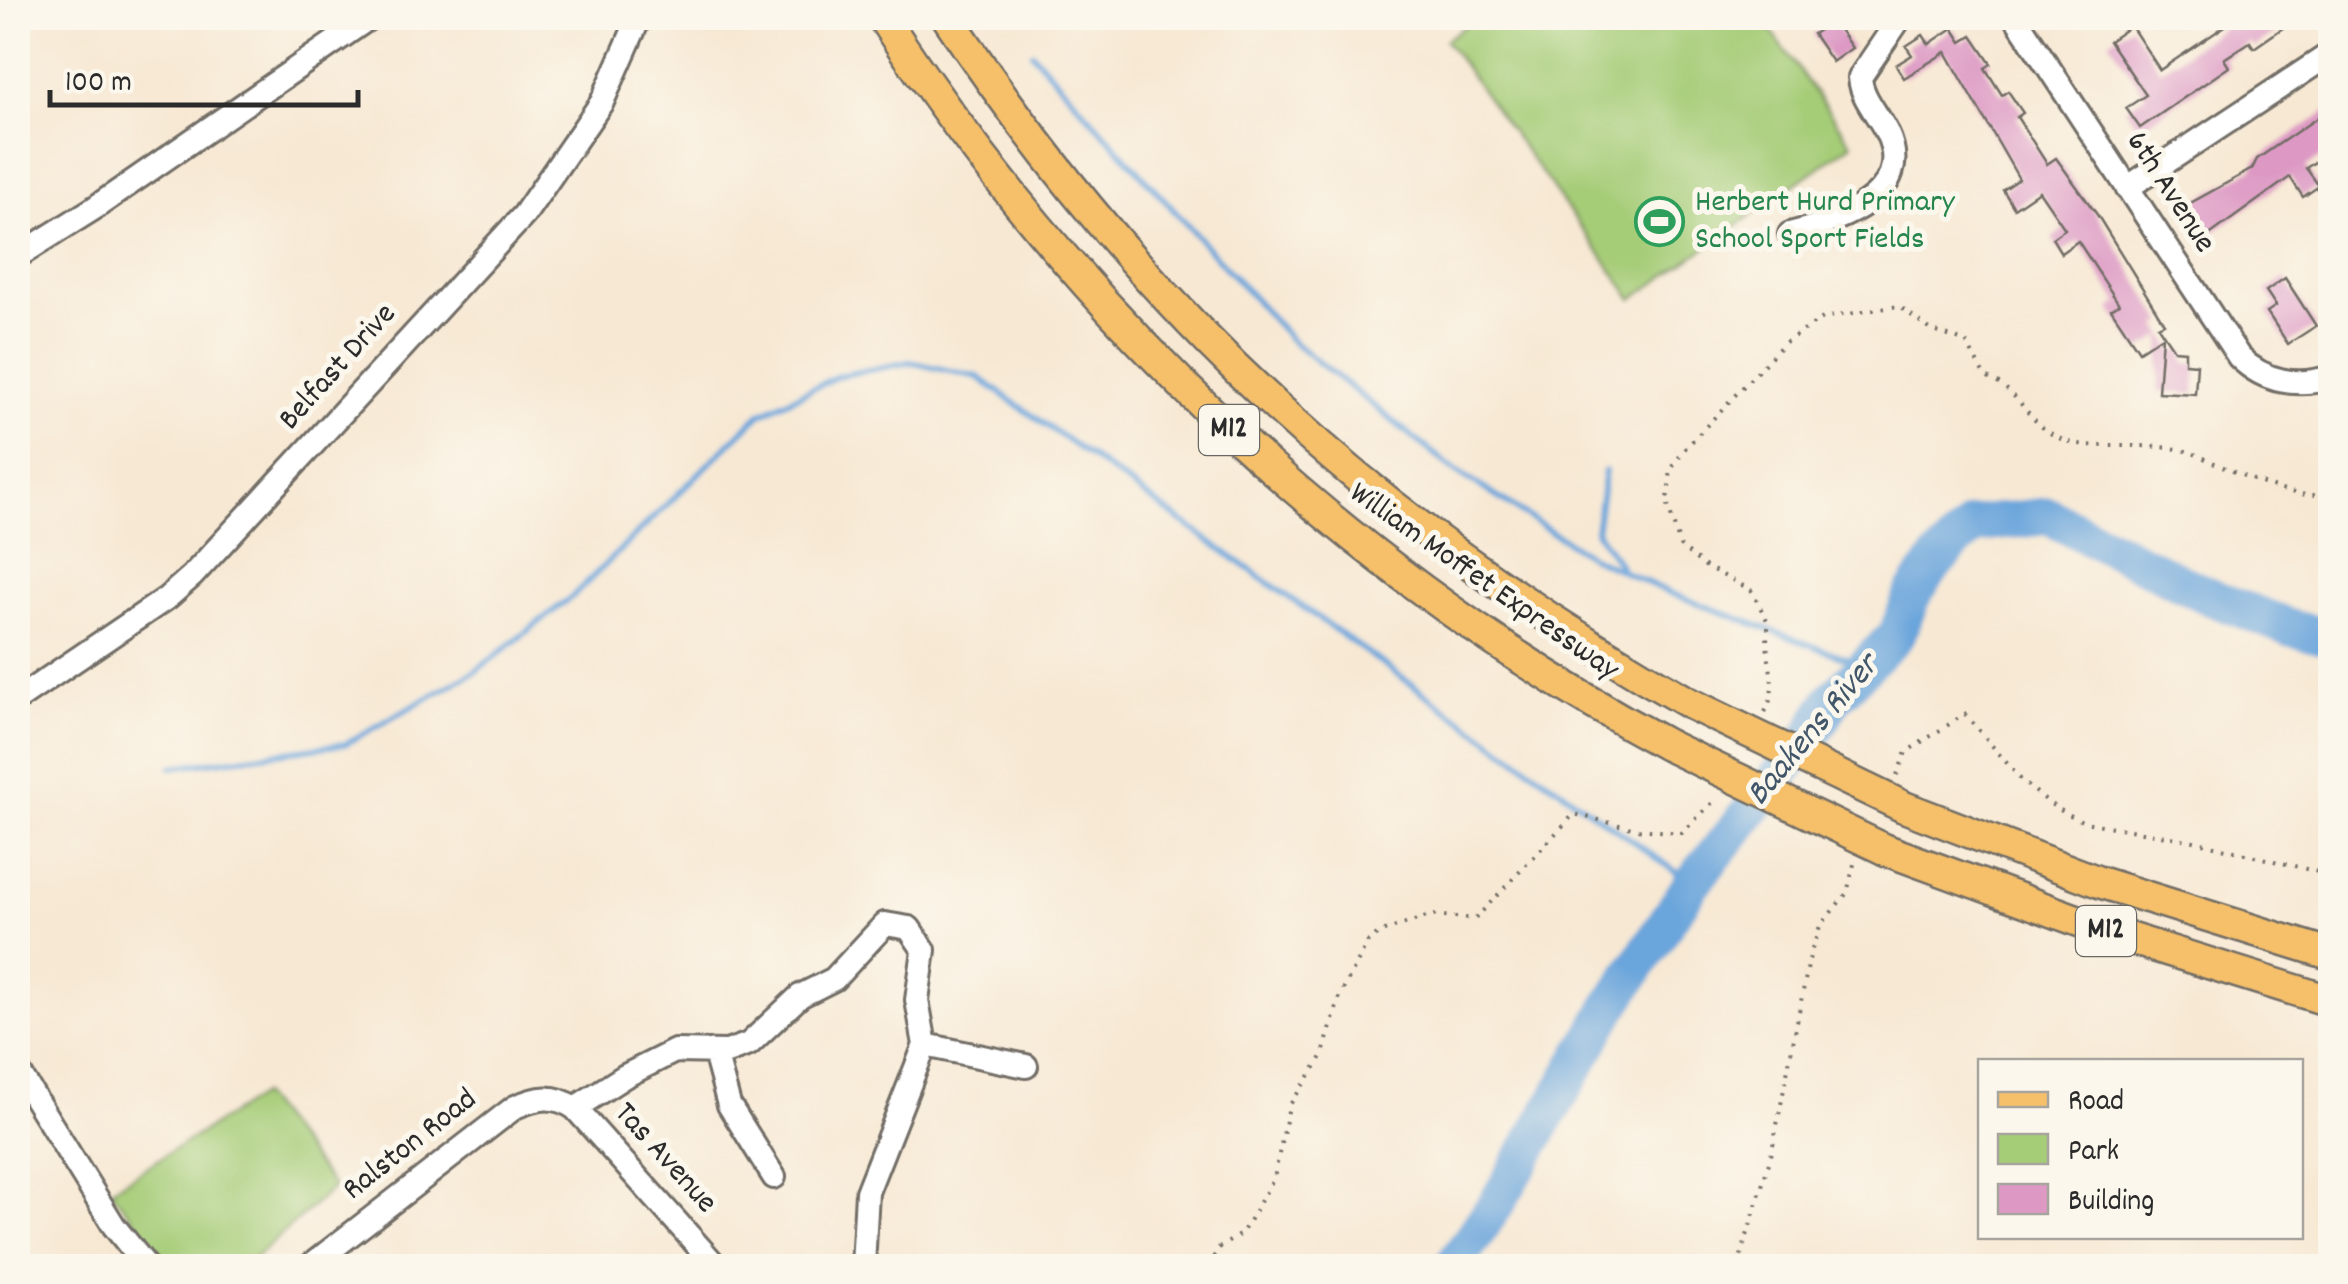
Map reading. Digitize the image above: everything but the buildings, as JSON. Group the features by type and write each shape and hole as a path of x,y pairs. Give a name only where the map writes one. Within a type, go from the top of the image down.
{"main road":[{"name":"William Moffet Expressway","path":"883,18 956,124 1100,301 1207,409 1331,520 1467,622 1594,706 1873,850 2109,932 2330,1001"},
{"name":"William Moffet Expressway","path":"948,18 1074,194 1156,289 1257,391 1355,479 1432,540 1552,622 1690,703 2099,882 2330,954"}],"street":[{"path":"18,256 93,209 368,18"},
{"name":"Belfast Drive","path":"18,699 167,598 192,576 524,215 602,102 639,18"},
{"path":"1790,234 1854,213 1889,176 1894,148 1860,77 1900,18"},
{"name":"6th Avenue","path":"2016,18 2239,357 2262,374 2288,382 2330,377"},
{"path":"2126,188 2330,54"},
{"path":"568,1104 674,1051 737,1049 761,1035 800,996 843,970 877,928 894,922 916,933 924,950 918,1000 925,1045 868,1192 863,1266"},
{"path":"925,1045 1026,1066"},
{"path":"715,1052 729,1105 774,1176"},
{"path":"18,1071 28,1111 146,1266"},
{"name":"Ralston Road","path":"310,1266 516,1106 532,1099 568,1104"},
{"name":"Tas Avenue","path":"568,1104 716,1266"}],"path":[{"path":"1776,694 1766,637 1769,624 1750,590 1703,566 1680,546 1667,502 1671,470 1753,372 1784,343 1823,318 1899,306 1932,330 1966,342 1985,377 2008,386 2039,426 2066,442 2132,443 2189,452 2234,473 2314,498 2330,492"},
{"path":"1898,796 1906,752 1966,714 2023,782 2056,808 2084,822 2194,841 2330,876"},
{"path":"1208,1266 1219,1248 1242,1234 1274,1178 1288,1106 1322,1058 1340,996 1368,942 1381,932 1432,915 1475,919 1574,814 1636,830 1682,833 1716,800"},
{"path":"1738,1266 1771,1156 1810,955 1820,926 1873,850"}],"green space":[{"name":"Herbert Hurd Primary School Sport Fields","path":"1476,18 1762,18 1852,144 1633,299 1445,40"},
{"path":"261,1095 334,1187 246,1266 171,1266 110,1190"}],"waterway":[{"path":"1032,53 1292,341 1453,469 1591,557 1670,593 1870,667"},
{"path":"172,767 345,744 476,671 574,595 760,414 838,376 910,362 978,377 1692,883"},
{"path":"1605,471 1596,531 1620,566"},
{"name":"Baakens River","path":"1453,1266 1497,1203 1610,1008 1692,883 1810,737 1834,698 1897,634 1913,594 1937,561 1973,525 2048,516 2208,596 2292,629 2330,637"}],"place":[{"name":"Herbert Hurd Primary School Sport Fields","path":"1660,222"}]}
